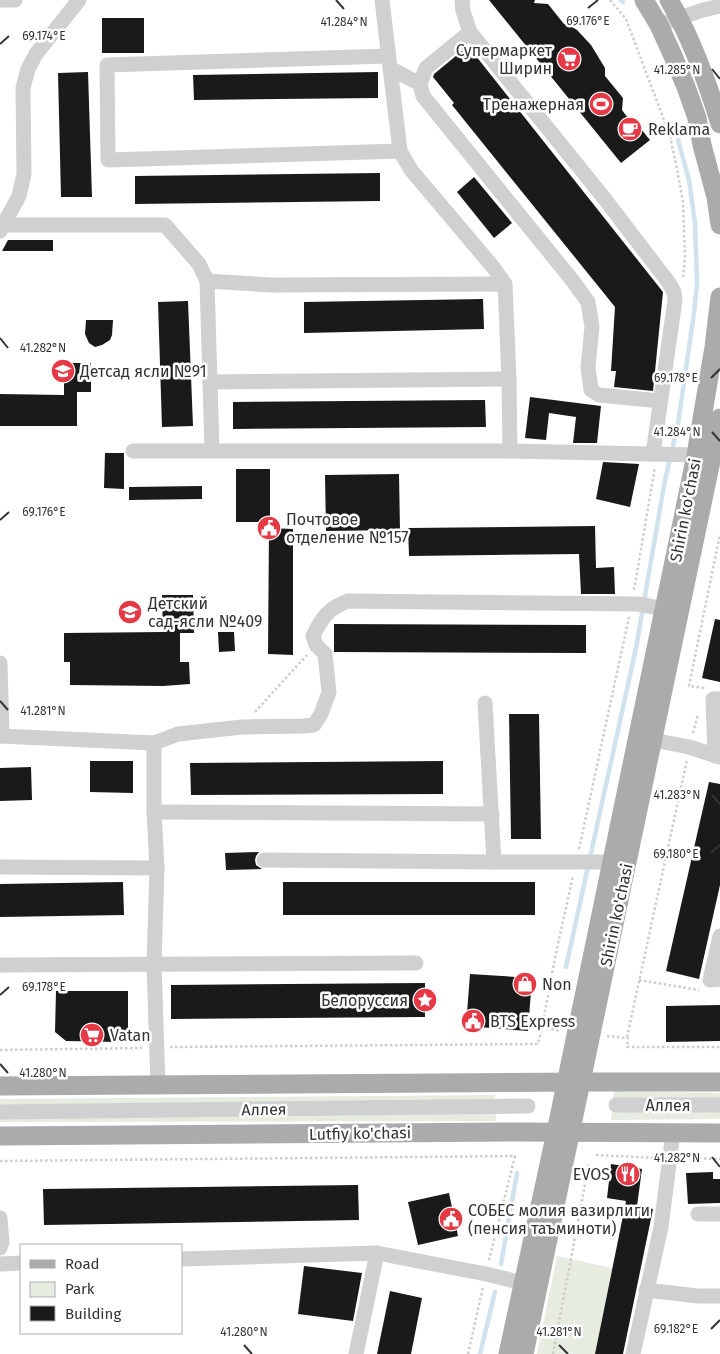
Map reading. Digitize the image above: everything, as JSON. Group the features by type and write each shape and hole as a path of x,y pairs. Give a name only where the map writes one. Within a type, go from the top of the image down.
{"main road":[{"path":"644,0 658,25 686,86 697,118 716,197 720,224"},
{"path":"669,0 689,37 705,77 720,124"},
{"name":"Shirin ko'chasi","path":"583,1034 653,740 704,456 717,347 720,297"},
{"name":"Shirin ko'chasi","path":"524,1354 563,1132 583,1034 612,862 646,606 720,418"},
{"path":"0,1086 720,1082"},
{"path":"508,1354 523,1283 563,1132"},
{"name":"Lutfiy ko'chasi","path":"0,1136 563,1132 720,1133"}],"street":[{"path":"0,0 15,0"},
{"path":"79,0 36,54 28,70 23,88 24,174 19,196 2,228 164,225 199,264 207,282 212,450"},
{"path":"382,0 400,151 411,170 493,267 505,284 510,451"},
{"path":"462,0 463,11 470,32 604,198 674,292 675,300 660,401 655,454"},
{"path":"658,25 720,6"},
{"path":"470,32 426,68 420,84 423,96 588,302 592,327 588,366 590,390 599,395 660,401"},
{"path":"400,151 108,160 107,65 389,62 420,84"},
{"path":"207,282 271,285 505,284"},
{"path":"210,382 509,379"},
{"path":"134,450 510,451 704,456"},
{"path":"0,663 1,736 154,743 178,734 242,727 304,726 314,724 321,714 329,692 325,654 316,644 314,636 318,625 335,606 348,601 646,606"},
{"path":"653,740 690,747 718,756 713,699 720,699"},
{"path":"485,704 494,862"},
{"path":"154,743 154,812 157,868 154,964 158,1085"},
{"path":"154,812 492,814"},
{"path":"264,860 612,862"},
{"path":"0,867 157,868"},
{"path":"715,979 720,936"},
{"path":"0,965 416,963"},
{"name":"Аллея","path":"616,1105 720,1105"},
{"name":"Аллея","path":"0,1112 528,1106"},
{"path":"633,1354 661,1227 673,1133"},
{"path":"698,1214 720,1214"},
{"path":"0,1218 2,1242 0,1248"},
{"path":"182,1259 377,1253 523,1283"},
{"path":"356,1354 377,1253"},
{"path":"0,1264 20,1263"},
{"path":"646,1290 698,1296 720,1296"}],"path":[{"path":"610,0 626,19 670,136 683,202 685,255 683,284"},
{"path":"0,1050 538,1044 576,862 646,606 655,454"},
{"path":"705,688 690,686 720,534"},
{"path":"242,727 316,644"},
{"path":"698,714 639,980 627,1037 627,1047 720,1047"},
{"path":"639,980 699,990 715,979"},
{"path":"542,1027 583,1034 627,1037"},
{"path":"0,1161 515,1156 468,1354"},
{"path":"553,1354 589,1163"}],"green space":[{"path":"614,1091 720,1093 720,1119 611,1120"},
{"path":"495,1095 496,1121 0,1122 0,1099"},
{"path":"557,1256 612,1268 595,1354 537,1354"}],"building":[{"path":"489,0 535,0 534,3 548,4 564,24 577,30 591,45 605,68 605,76 623,98 622,110 628,118 632,118 650,140 621,163"},
{"path":"102,18 144,18 144,53 102,53"},
{"path":"468,46 663,292 653,391 614,387 616,371 611,371 615,307 452,105 454,103 433,77 434,74"},
{"path":"88,72 92,197 61,197 58,73"},
{"path":"378,72 378,98 194,100 193,75"},
{"path":"380,173 380,201 135,204 135,176"},
{"path":"474,177 512,223 494,238 457,192"},
{"path":"8,240 53,240 53,251 2,251"},
{"path":"483,299 484,329 304,333 304,302"},
{"path":"188,301 193,426 162,427 158,302"},
{"path":"86,320 113,320 110,340 95,347 89,343 85,334"},
{"path":"64,363 91,363 91,392 77,392 77,426 0,426 0,394 64,395"},
{"path":"530,397 601,406 597,443 573,443 576,417 549,413 546,440 525,438"},
{"path":"485,400 486,427 233,429 233,402"},
{"path":"105,453 124,453 124,489 104,488"},
{"path":"603,462 639,464 630,507 596,499"},
{"path":"236,469 270,469 270,522 236,522"},
{"path":"399,474 400,530 326,531 325,475"},
{"path":"202,486 202,499 129,500 129,487"},
{"path":"595,526 596,568 614,567 615,594 581,594 579,554 409,556 408,528"},
{"path":"269,528 293,529 293,655 268,654"},
{"path":"162,595 193,595 194,633 180,633 180,662 189,662 190,684 163,686 70,685 70,662 64,662 64,633 163,632"},
{"path":"715,619 720,620 720,682 702,678"},
{"path":"334,624 586,625 586,653 334,652"},
{"path":"218,632 234,632 235,651 219,652"},
{"path":"509,714 539,714 541,839 511,839"},
{"path":"90,761 133,761 133,793 90,792"},
{"path":"443,761 443,794 191,795 190,763"},
{"path":"31,767 32,800 0,801 0,768"},
{"path":"709,782 720,784 720,885 699,979 666,971"},
{"path":"259,852 255,860 256,865 262,869 226,870 225,853"},
{"path":"123,882 124,915 0,917 0,884"},
{"path":"283,882 535,882 535,915 283,915"},
{"path":"470,974 532,978 528,1031 466,1026"},
{"path":"425,983 425,1017 171,1019 171,985"},
{"name":"Vatan","path":"56,991 128,991 128,1031 119,1042 66,1041 55,1032"},
{"path":"720,1005 720,1041 666,1042 666,1006"},
{"path":"611,1164 642,1169 637,1206 653,1209 623,1354 595,1354 626,1201 607,1198"},
{"path":"713,1172 713,1179 720,1179 720,1203 688,1204 686,1173"},
{"path":"358,1185 359,1220 44,1225 43,1189"},
{"path":"449,1193 458,1236 418,1245 408,1202"},
{"path":"304,1266 362,1273 353,1321 298,1314"},
{"path":"390,1291 422,1298 411,1354 377,1354"}],"waterway":[{"path":"566,967 636,648 665,480 678,424 694,313 697,284 695,223 689,180 678,140"},
{"path":"501,1264 517,1173"},
{"path":"480,1354 495,1292"}],"place":[{"name":"Супермаркет Ширин","path":"569,59"},
{"name":"Тренажерная","path":"601,104"},
{"name":"Reklama","path":"630,129"},
{"name":"Детсад ясли №91","path":"63,371"},
{"name":"Почтовое отделение №157","path":"269,528"},
{"name":"Детский сад-ясли №409","path":"130,612"},
{"name":"Non","path":"525,984"},
{"name":"Белоруссия","path":"425,1000"},
{"name":"BTS Express","path":"473,1021"},
{"name":"Vatan","path":"92,1035"},
{"name":"EVOS","path":"628,1174"},
{"name":"СОБЕС молия вазирлиги (пенсия таъминоти)","path":"451,1219"}]}
